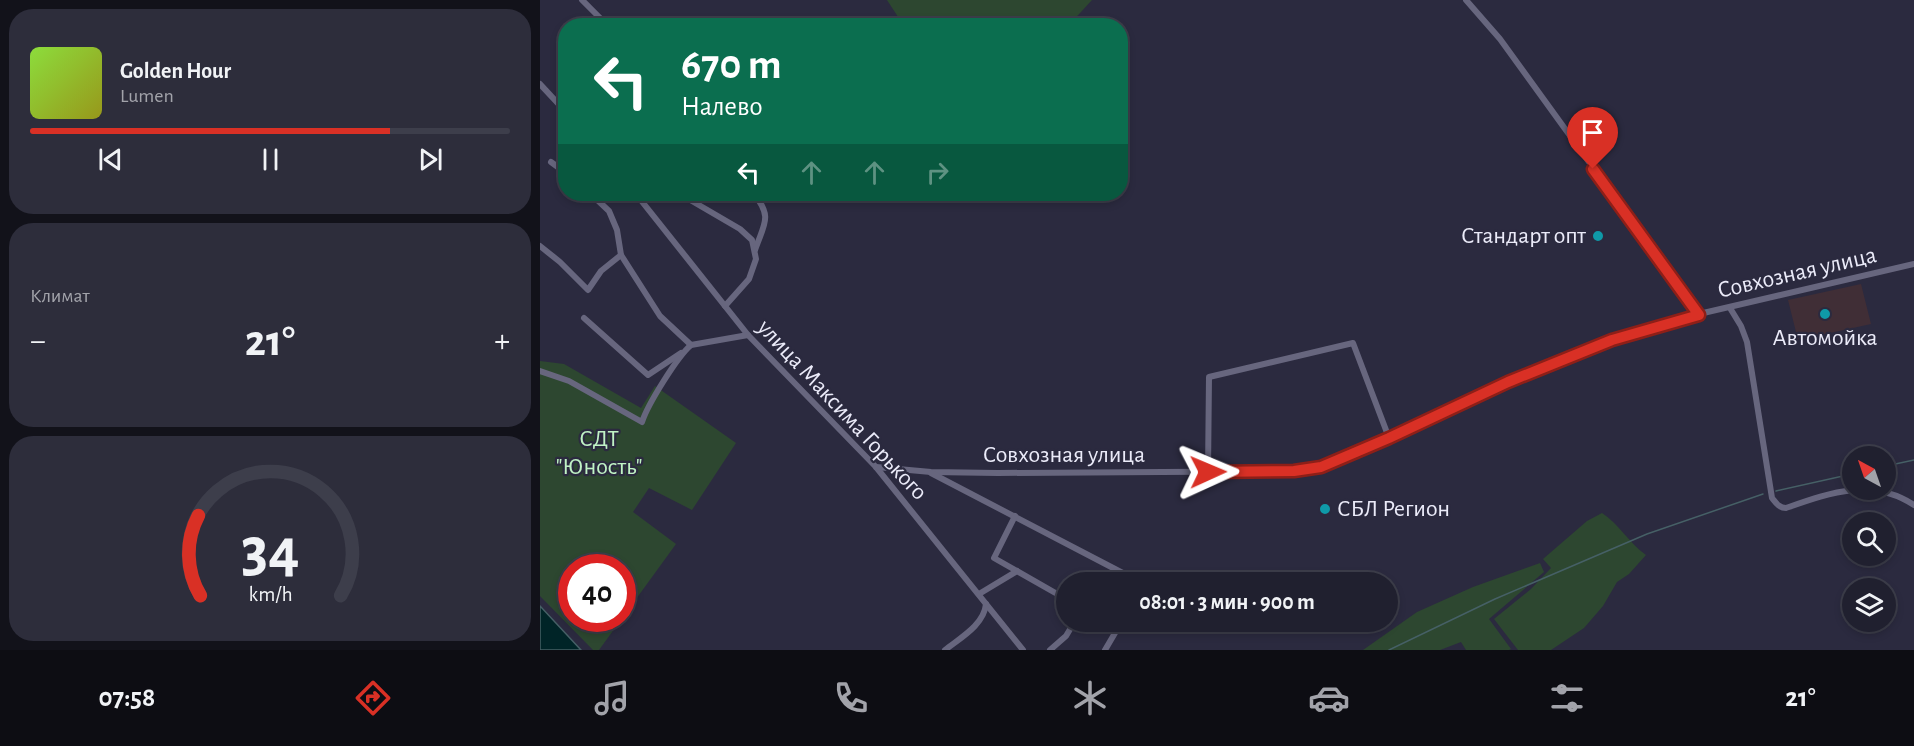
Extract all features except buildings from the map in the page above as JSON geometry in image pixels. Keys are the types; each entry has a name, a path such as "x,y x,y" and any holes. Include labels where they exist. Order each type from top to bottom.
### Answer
{"street":[{"path":"582,0 600,18"},
{"path":"1466,0 1500,39 1699,315"},
{"path":"540,84 558,103"},
{"path":"551,162 558,167"},
{"path":"598,201 609,211 617,230 621,255 660,316 691,345"},
{"name":"улица Максима Горького","path":"642,201 748,335 876,467 1023,650"},
{"path":"692,201 740,229 752,240 756,259 749,279 725,306"},
{"path":"754,251 766,219 764,206 760,201"},
{"path":"540,246 588,290 601,271 621,255"},
{"name":"Совхозная улица","path":"876,467 931,472 1208,472 1294,471 1321,467 1508,382 1612,340 1699,315 1914,264"},
{"path":"1730,308 1747,342 1772,498 1775,502 1786,508 1829,493 1861,490 1892,495 1914,505"},
{"path":"584,318 648,375 685,351"},
{"path":"540,371 569,381 642,422 645,412 691,345 748,335"},
{"path":"1208,472 1209,377 1353,344 1389,438"},
{"path":"931,472 1121,572"},
{"path":"1015,516 994,558 1056,593"},
{"path":"979,594 1017,571"},
{"path":"945,650 981,620 986,612 987,604"},
{"path":"1050,650 1068,632"},
{"path":"1105,650 1116,632"}],"shaded area":[{"path":"1861,284 1871,324 1798,340 1788,300"},
{"path":"540,606 558,625 558,632 564,632 581,650 540,650"}],"green space":[{"path":"887,0 1092,0 1075,18 899,18"},
{"name":"СДТ \"Юность\"","path":"540,361 564,364 641,408 655,386 736,443 692,510 649,488 633,512 676,544 636,599 636,554 558,554 558,614 540,596"},
{"path":"1602,513 1646,555 1629,574 1617,582 1603,606 1584,628 1551,650 1518,650 1494,619 1531,589 1551,568 1543,559 1587,521"},
{"path":"1540,563 1544,572 1489,619 1511,649 1466,650 1461,642 1440,650 1363,650 1389,632 1398,632 1398,625 1417,612 1473,587"},
{"name":"СДТ \"Юность\"","path":"575,632 612,632 599,650 593,650"}],"waterway":[{"path":"1896,464 1914,460"},
{"path":"1776,491 1842,476"},
{"path":"1389,650 1495,599 1647,534 1763,494"}],"place":[{"name":"Стандарт опт","path":"1598,236"},
{"name":"Автомойка","path":"1825,314"},
{"name":"СБЛ Регион","path":"1325,509"}],"route":[{"path":"1208,472 1294,471 1321,467 1508,382 1612,340 1699,315 1593,169"}]}
